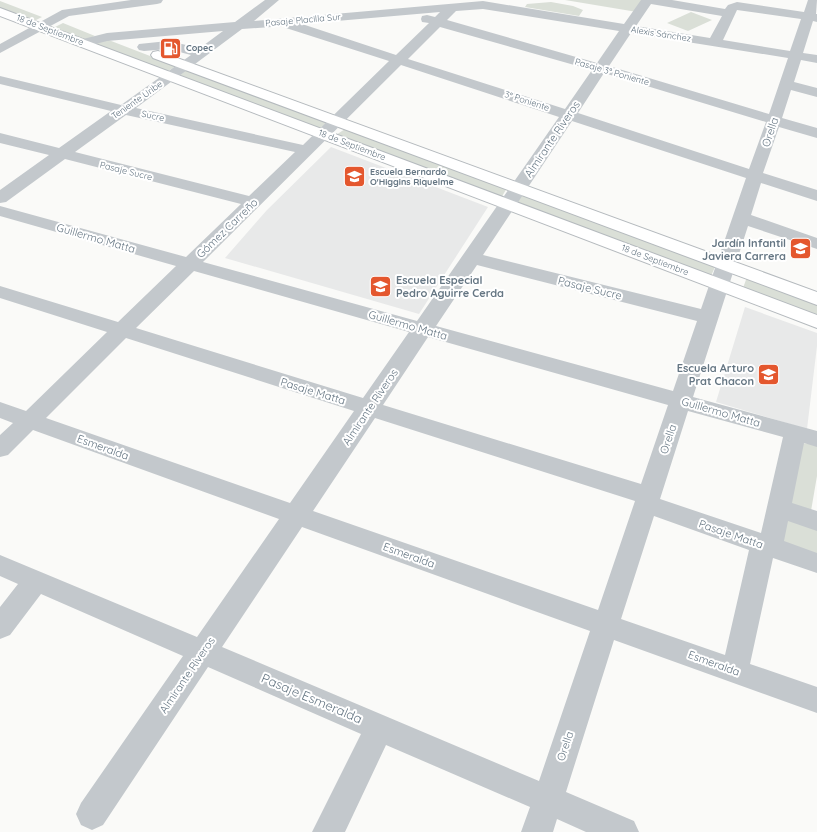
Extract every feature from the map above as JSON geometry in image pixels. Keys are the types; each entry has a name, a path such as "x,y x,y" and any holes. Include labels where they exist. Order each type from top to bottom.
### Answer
{"main road":[{"name":"18 de Septiembre","path":"0,12 323,134 514,196"},
{"name":"18 de Septiembre","path":"42,12 72,24"},
{"name":"18 de Septiembre","path":"86,29 137,48 167,52 186,66 336,121 514,196 723,275 817,322"},
{"name":"18 de Septiembre","path":"723,275 817,299"}],"street":[{"path":"2,47 66,13 157,0"},
{"name":"Teniente Uribe","path":"0,198 186,66 273,0"},
{"path":"648,0 733,9 813,12"},
{"name":"Almirante Riveros","path":"92,814 648,0"},
{"path":"521,4 537,1"},
{"name":"Pasaje Placilla Sur","path":"84,44 107,37 453,7 521,4"},
{"name":"Alexis Sánchez","path":"521,4 580,15 628,28 817,59"},
{"name":"Gómez Carreño","path":"0,449 453,7"},
{"path":"714,42 733,9"},
{"name":"Pasaje 3° Poniente","path":"406,12 601,68 817,133"},
{"name":"Orella","path":"537,832 742,218 754,180 754,175 759,165 796,55 813,12"},
{"name":"3° Poniente","path":"283,22 817,196"},
{"path":"163,32 167,52 202,54"},
{"name":"Sucre","path":"0,80 124,110 306,150"},
{"path":"786,84 817,93"},
{"name":"Pasaje Sucre","path":"0,138 253,202"},
{"name":"Guillermo Matta","path":"0,211 817,439"},
{"path":"742,218 817,244"},
{"name":"Pasaje Sucre","path":"471,258 708,317"},
{"name":"Pasaje Matta","path":"0,292 369,408 647,500 767,546 817,563"},
{"name":"Esmeralda","path":"0,410 817,700"},
{"path":"735,671 767,546 779,508 794,433"},
{"path":"779,508 817,521"},
{"name":"Pasaje Esmeralda","path":"0,565 623,832"},
{"path":"0,627 36,581"},
{"path":"328,832 380,728"}],"shaded area":[{"path":"565,0 645,0 637,12"},
{"path":"0,1 42,17 34,21 0,8"},
{"path":"551,2 573,6 583,10 579,16 525,7 527,4"},
{"path":"691,12 712,20 688,31 667,23"},
{"path":"63,23 95,36 85,40 53,28"},
{"path":"106,39 176,66 168,71 95,44"},
{"path":"185,70 328,122 320,128 178,75"},
{"path":"345,129 507,188 501,198 336,135"},
{"path":"331,147 488,207 419,314 225,258 267,210"},
{"path":"518,193 715,267 711,276 512,201"},
{"path":"747,277 817,304 817,316 743,288"},
{"name":"Escuela Arturo Prat Chacon","path":"745,307 817,333 817,346 807,429 716,402"},
{"path":"795,442 817,445 817,476 811,511 786,504"},
{"path":"783,514 817,526 817,555 776,541"}],"place":[{"name":"Copec","path":"171,48"},
{"name":"Escuela Bernardo O'Higgins Riquelme","path":"355,177"},
{"name":"Jardín Infantil Javiera Carrera","path":"801,249"},
{"name":"Escuela Especial Pedro Aguirre Cerda","path":"380,286"},
{"name":"Escuela Arturo Prat Chacon","path":"769,374"}]}
